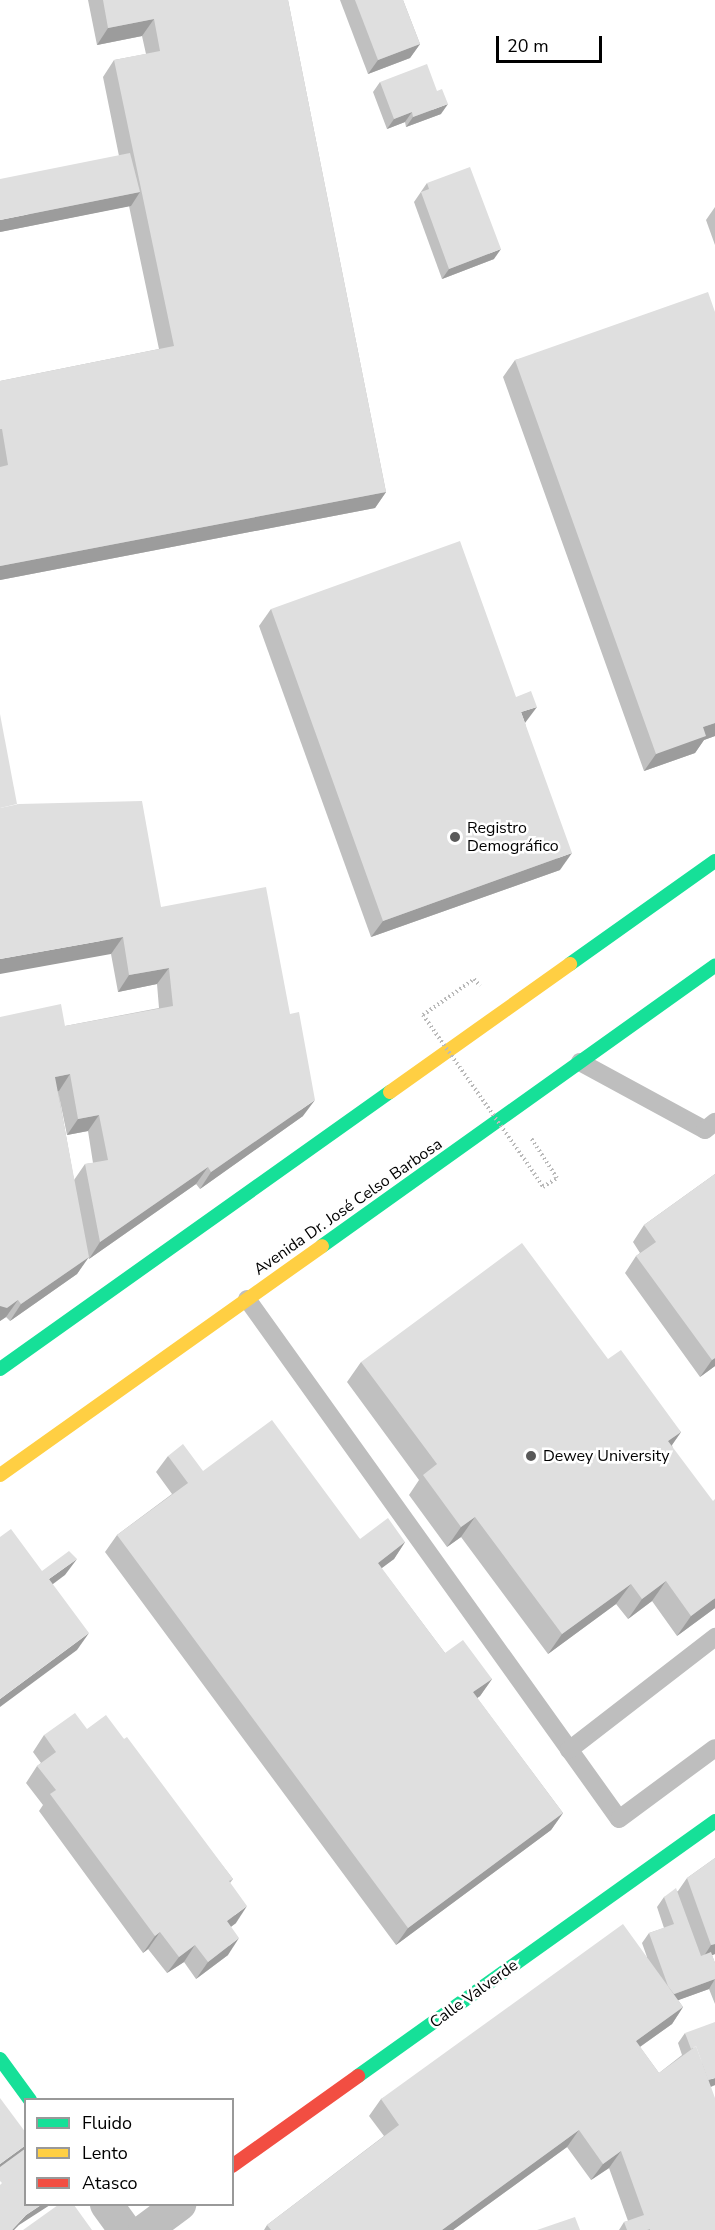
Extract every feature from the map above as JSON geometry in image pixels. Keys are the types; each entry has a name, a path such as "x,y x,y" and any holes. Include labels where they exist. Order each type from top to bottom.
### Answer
{"main road":[{"path":"0,1369 715,861"},
{"name":"Avenida Dr. José Celso Barbosa","path":"0,1475 715,966"},
{"name":"Calle Valverde","path":"234,2165 715,1821"},
{"path":"0,2059 29,2098"}],"street":[{"path":"107,2206 125,2230"},
{"path":"144,2230 178,2206"}],"lane":[{"path":"580,1062 705,1130 715,1122"},
{"path":"247,1299 619,1819 715,1748"},
{"path":"570,1750 715,1637"}],"path":[{"path":"474,979 423,1015 543,1187 557,1178 542,1156"}],"building":[{"path":"103,0 288,0 386,492 0,566 0,467 8,465 2,429 0,429 0,381 174,346 114,60 160,51 154,19 108,28"},
{"path":"355,0 403,0 420,44 378,60"},
{"path":"427,64 437,91 442,89 448,104 413,117 412,112 394,119 380,82"},
{"path":"130,153 140,192 0,220 0,179"},
{"path":"470,167 501,249 449,269 421,192 429,189 427,183"},
{"path":"708,292 715,312 715,723 703,727 706,736 656,754 515,360"},
{"path":"460,541 516,697 531,691 537,707 521,712 572,853 383,921 271,609"},
{"path":"0,714 17,804 0,808"},
{"path":"142,801 161,907 266,887 290,1014 299,1012 315,1100 211,1172 208,1167 100,1242 85,1164 108,1160 99,1115 78,1119 70,1074 55,1077 89,1257 21,1304 18,1300 7,1308 0,1306 0,1017 61,1004 65,1026 173,1006 169,968 129,975 123,937 0,959 0,808 19,804"},
{"path":"715,1174 715,1358 712,1360 636,1256 656,1242 644,1225"},
{"name":"Dewey University","path":"522,1243 608,1359 621,1350 681,1432 668,1441 713,1501 715,1499 715,1598 691,1616 666,1581 642,1599 631,1584 562,1634 475,1517 461,1527 423,1475 437,1464 361,1362"},
{"path":"272,1420 360,1539 388,1518 405,1542 378,1563 445,1653 463,1640 492,1679 473,1692 563,1813 408,1928 117,1535 188,1483 168,1456 183,1444 203,1471"},
{"path":"11,1529 42,1571 69,1551 77,1559 49,1579 89,1633 0,1699 0,1537"},
{"path":"75,1713 87,1729 106,1715 124,1739 127,1737 233,1879 229,1881 247,1906 227,1921 239,1938 208,1962 195,1945 179,1957 160,1932 155,1936 50,1794 56,1790 37,1766 56,1752 44,1735"},
{"path":"715,1858 715,1944 711,1945 687,1878"},
{"path":"676,1888 701,1956 711,1952 715,1963 715,1979 674,1994 668,1986 649,1933 674,1924 664,1897"},
{"path":"623,1924 683,2007 636,2041 659,2073 696,2046 715,2098 715,2230 627,2230 624,2222 644,2215 621,2151 603,2164 579,2130 442,2230 271,2230 267,2225 399,2125 381,2099"},
{"path":"715,2022 715,2078 708,2080 696,2046 691,2049 685,2033"},
{"path":"0,2098 24,2130 24,2146 0,2164"},
{"path":"24,2149 24,2206 40,2206 26,2215 12,2230 0,2230 0,2185 2,2183 0,2167"},
{"path":"57,2206 75,2206 92,2230 23,2230"},
{"path":"575,2217 580,2230 537,2230"}],"traffic: fast":[{"path":"570,964 715,861"},
{"path":"322,1246 715,966"},
{"path":"0,1369 390,1092"},
{"path":"358,2076 715,1821"},
{"path":"0,2059 29,2098"}],"traffic: slow":[{"path":"390,1092 570,964"},
{"path":"0,1475 322,1246"}],"traffic: jam":[{"path":"234,2165 358,2076"}],"place":[{"name":"Registro Demográfico","path":"455,837"},
{"name":"Dewey University","path":"531,1456"}]}
